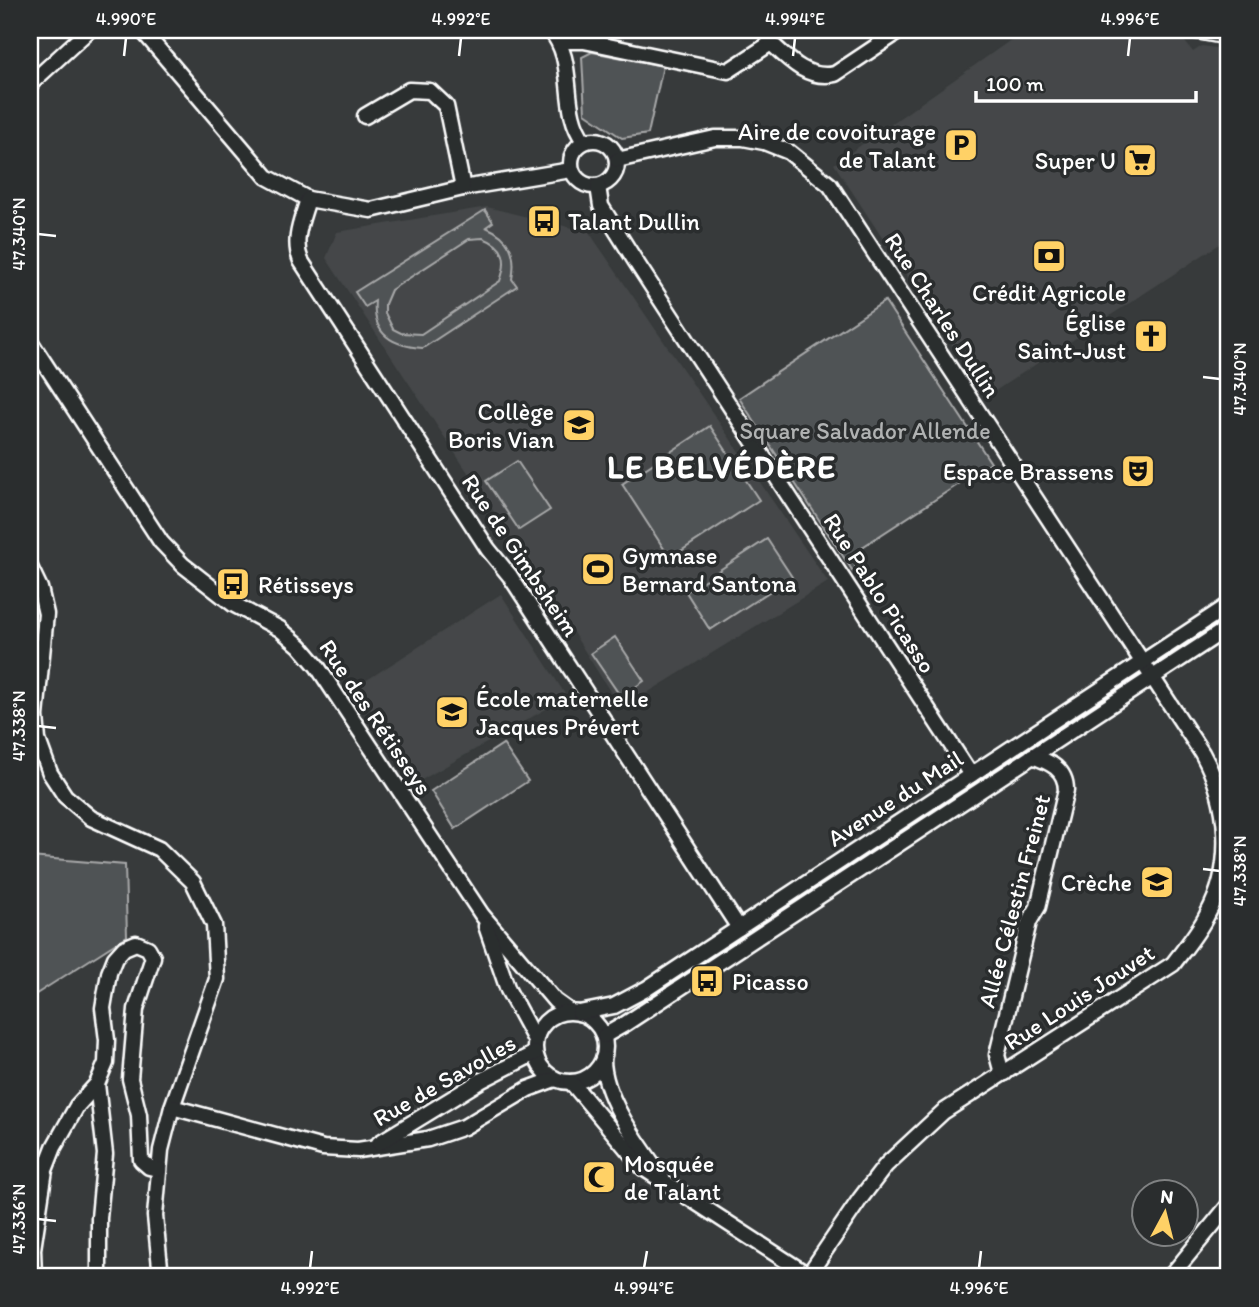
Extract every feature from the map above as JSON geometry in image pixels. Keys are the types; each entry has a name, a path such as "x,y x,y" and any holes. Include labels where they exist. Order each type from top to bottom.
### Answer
{"street":[{"path":"30,85 89,30"},
{"path":"142,30 267,177 308,200 371,210 463,188 570,170"},
{"path":"555,35 728,71 768,36 799,70 830,75 901,30"},
{"path":"1191,30 1229,37"},
{"path":"555,35 565,60 570,113 577,133 584,141"},
{"path":"365,116 409,90 430,91 446,106 463,188"},
{"name":"Rue Charles Dullin","path":"617,160 729,137 778,147 820,175 830,185 870,244 1142,663"},
{"path":"599,140 608,144 617,160 612,177 598,186 581,182 570,170 573,152 584,141 599,140"},
{"name":"Rue Pablo Picasso","path":"598,186 601,206 630,252 971,775"},
{"name":"Rue de Gimbsheim","path":"308,200 296,247 301,261 363,360 488,549 510,576 739,928"},
{"name":"Rue des Rétisseys","path":"30,341 161,542 183,565 233,604 280,629 317,666 482,915 555,1001 574,1012"},
{"path":"30,567 40,588 47,614 36,716 41,752 50,774 65,796 91,818 159,849 193,882 214,925 217,979 165,1129 158,1169 155,1216 161,1277"},
{"name":"Avenue du Mail","path":"574,1012 614,1006 633,997 1229,605"},
{"name":"Avenue du Mail","path":"604,1036 1229,627"},
{"name":"Rue Louis Jouvet","path":"808,1276 860,1199 887,1165 943,1112 1173,964 1203,922 1214,900 1222,874 1226,841 1217,784 1202,753 1142,663"},
{"name":"Allée Célestin Freinet","path":"1005,1073 1000,1066 998,1055 1066,790 1062,774 1055,765 1032,756"},
{"name":"Rue des Rétisseys","path":"482,915 508,990 535,1047"},
{"path":"34,1277 33,1249 46,1170 54,1147 77,1106 97,1084 106,1063 108,1052 103,1008 109,973 124,948 136,943 142,944 150,952 152,963 136,1009 130,1079 139,1115 140,1156 146,1165 158,1169"},
{"path":"603,1059 591,1076 571,1083 555,1079 541,1068 535,1047 539,1029 557,1014 574,1012 589,1017 598,1025 604,1036 604,1074 610,1093 665,1181"},
{"name":"Rue de Savolles","path":"375,1146 535,1047"},
{"name":"Rue de Savolles","path":"172,1107 323,1148 349,1151 428,1139 464,1127 528,1089 555,1079"},
{"path":"571,1083 643,1168 808,1276"},
{"path":"97,1084 105,1154 99,1218 99,1277"},
{"path":"1170,1277 1229,1205"}],"shaded area":[{"path":"1025,30 1176,30 1193,52 1202,46 1229,50 1229,238 986,397 834,164"},
{"name":"Collège Boris Vian","path":"487,207 589,232 828,582 621,709 564,618 326,258 337,232"},
{"path":"501,594 567,697 418,782 356,687"}],"green space":[{"path":"592,52 663,66 648,134 622,138 585,113 582,57"},
{"path":"485,210 493,222 486,227 501,236 510,247 512,279 517,286 423,348 402,345 387,336 377,322 375,301 365,307 355,292","holes":["483,238 490,241 503,255 504,267 500,281 421,334 401,333 393,329 385,313 385,304 391,290 469,239"]},
{"name":"Square Salvador Allende","path":"885,301 991,463 864,546 855,561 856,576 739,398"},
{"path":"710,426 759,500 670,558 622,484"},
{"path":"517,461 550,510 519,530 486,481"},
{"path":"767,539 792,577 710,630 686,592"},
{"path":"615,637 644,681 621,697 591,653"},
{"path":"503,744 528,781 455,829 431,791"},
{"path":"30,857 125,865 127,936 30,998"}],"place":[{"name":"Aire de covoiturage de Talant","path":"961,145"},
{"name":"Super U","path":"1140,160"},
{"name":"Talant Dullin","path":"544,221"},
{"name":"Crédit Agricole","path":"1049,256"},
{"name":"Église Saint-Just","path":"1151,336"},
{"name":"Collège Boris Vian","path":"579,425"},
{"name":"Espace Brassens","path":"1138,471"},
{"name":"Gymnase Bernard Santona","path":"598,569"},
{"name":"Rétisseys","path":"233,584"},
{"name":"École maternelle Jacques Prévert","path":"452,712"},
{"name":"Crèche","path":"1157,882"},
{"name":"Picasso","path":"707,981"},
{"name":"Mosquée de Talant","path":"599,1177"}],"district":[{"name":"LE BELVÉDÈRE","path":"722,467"}]}
